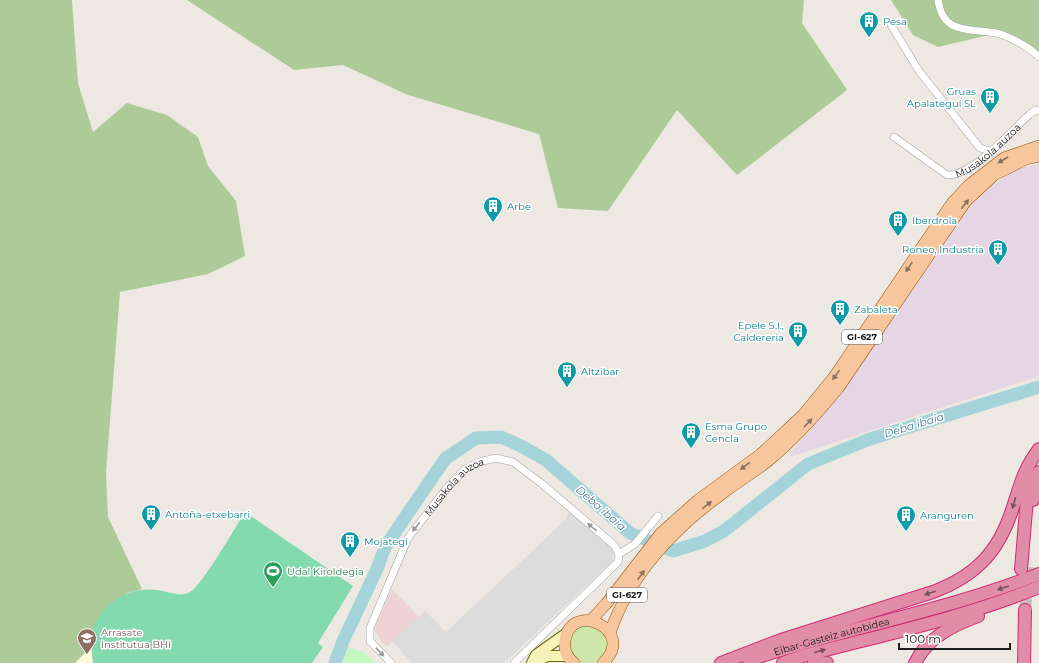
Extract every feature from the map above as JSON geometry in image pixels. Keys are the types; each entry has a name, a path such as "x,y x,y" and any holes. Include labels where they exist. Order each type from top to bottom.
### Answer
{"highway":[{"path":"1037,452 1028,479 1025,568 1032,508 1039,472"},
{"path":"721,663 788,637 953,585 967,576 988,557 1001,539 1009,520 1023,474 1037,452"},
{"name":"Eibar-Gasteiz autobidea","path":"739,663 797,644 954,603 1039,574"},
{"path":"915,663 919,655 931,641 952,627 1009,606 1039,588"},
{"name":"Eibar-Gasteiz autobidea","path":"782,663 803,656 958,615 1011,599 1039,588"},
{"path":"1016,663 1022,611 1024,663"},
{"path":"814,663 828,663"}],"main road":[{"name":"GI-627","path":"567,633 577,623 591,620 698,500 760,454 803,415 834,377 924,244 964,190 986,170 1004,158 1035,147"},
{"name":"GI-627","path":"674,526 767,462 812,420 839,387 949,225 980,187 1009,167 1039,156"},
{"name":"GI-627","path":"603,663 607,659 612,648 610,633 617,611 647,558"},
{"path":"591,620 599,622 610,633"},
{"path":"567,633 564,644 572,661"}],"street":[{"path":"938,0 941,14 951,25 958,28 1002,35 1025,46 1039,56"},
{"path":"891,25 932,88 980,148 990,151"},
{"name":"Musakola auzoa","path":"894,138 947,175 955,175 987,155 1030,114 1036,110 1039,111"},
{"path":"1035,147 1039,141"},
{"name":"Musakola auzoa","path":"391,663 370,641 370,628 408,538 447,488 465,469 479,462 496,458 513,462 542,483 614,545 620,554"},
{"path":"514,663 618,562 620,554 635,544 656,518"},
{"path":"532,663 536,655 567,633"},
{"path":"532,663 540,658 548,656 572,661"}],"shaded area":[{"path":"1039,163 1039,376 790,457 791,452 843,392 971,206 991,186 1016,170"},
{"path":"570,508 614,550 612,562 504,663 412,663 392,641 425,611 446,632 565,520"},
{"path":"392,589 419,617 386,647 374,630"},
{"name":"Arrasate Institutua BHI","path":"91,647 93,663 71,663"}],"green space":[{"path":"0,0 72,0 78,83 93,132 127,103 167,115 198,137 208,166 236,201 245,256 208,274 120,292 106,472 108,517 142,589 127,593 93,629 91,647 75,663 0,663"},
{"path":"187,0 804,0 802,23 847,90 737,175 677,110 608,211 558,208 539,134 408,95 343,65 294,70"},
{"path":"891,0 1039,0 1039,57 993,34 938,47 913,35"},
{"name":"Udal Kiroldegia","path":"245,512 353,586 318,643 323,647 312,663 93,663 91,642 93,630 97,620 110,604 127,594 147,589 178,594 186,594 190,592 210,568"},
{"path":"588,624 602,630 608,644 602,658 588,664 574,658 568,644 574,630"},
{"path":"348,647 363,652 376,663 343,663"}],"waterway":[{"name":"Deba ibaia","path":"335,663 343,641 377,569 385,547 445,459 476,438 501,437 546,460 630,533 673,551 705,541 724,531 808,464 870,439 1039,387"}],"tunnel":[{"path":"1025,610 1029,567"}],"place":[{"name":"Pesa","path":"869,38"},
{"name":"Gruas Apalategui SL","path":"990,114"},
{"name":"Arbe","path":"493,223"},
{"name":"Iberdrola","path":"898,237"},
{"name":"Roneo, Industria","path":"998,266"},
{"name":"Zabaleta","path":"840,326"},
{"name":"Epele S.l., Caldereria","path":"798,348"},
{"name":"Altzibar","path":"567,388"},
{"name":"Esma Grupo Cencla","path":"691,449"},
{"name":"Antoña-etxebarri","path":"151,531"},
{"name":"Aranguren","path":"906,532"},
{"name":"Mojategi","path":"350,558"},
{"name":"Udal Kiroldegia","path":"273,588"},
{"name":"Arrasate Institutua BHI","path":"87,655"}]}
